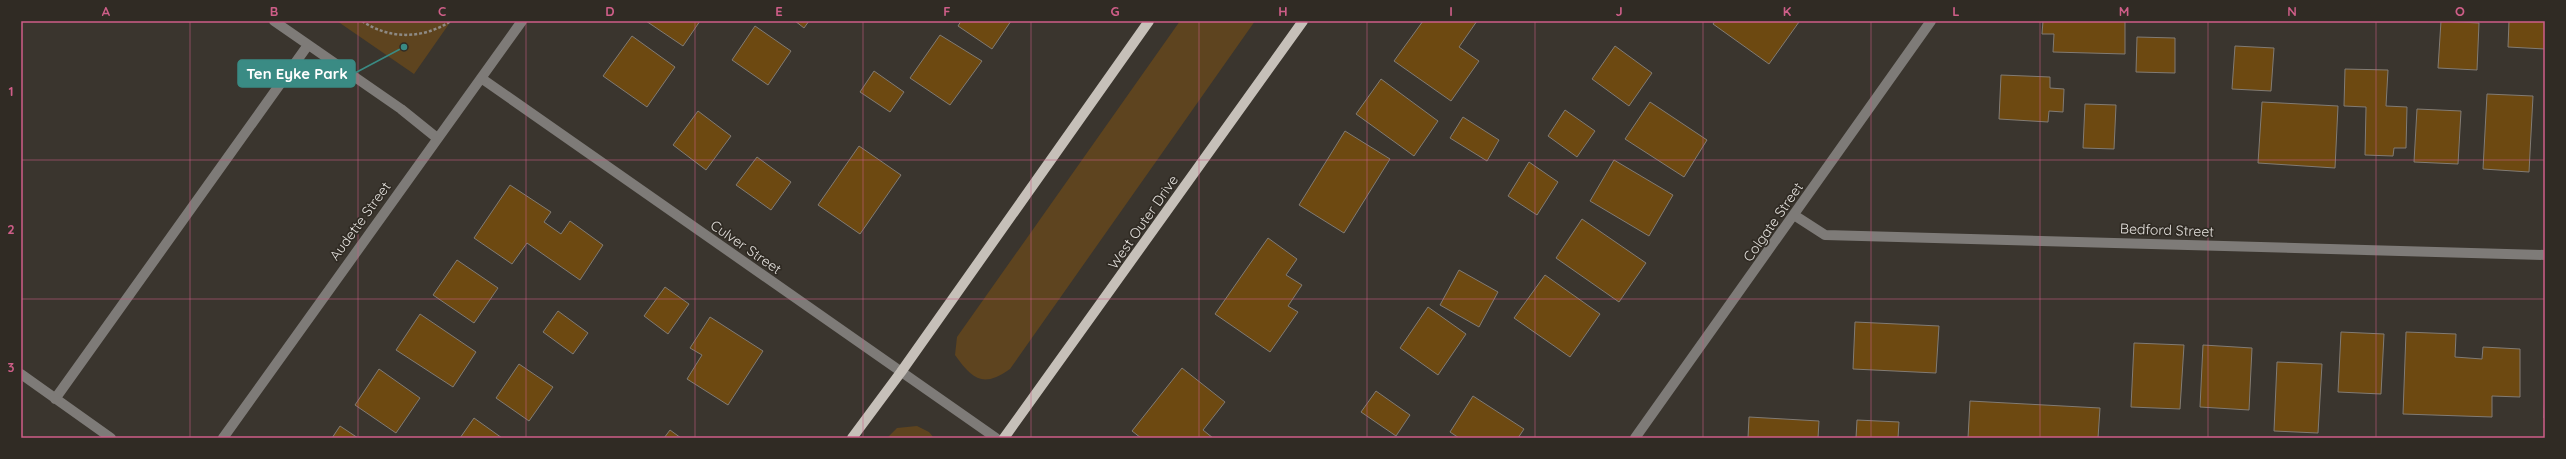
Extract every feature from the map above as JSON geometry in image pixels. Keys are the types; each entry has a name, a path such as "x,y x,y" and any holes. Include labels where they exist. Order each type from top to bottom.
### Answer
{"main road":[{"path":"852,438 901,372 1149,21"},
{"name":"West Outer Drive","path":"1004,438 1303,21"}],"street":[{"path":"274,21 402,109 437,138"},
{"name":"Audette Street","path":"223,438 522,21"},
{"name":"Colgate Street","path":"1635,438 1932,21"},
{"path":"55,398 308,45"},
{"name":"Culver Street","path":"481,78 996,438"},
{"name":"Bedford Street","path":"1794,215 1825,235 2545,255"},
{"path":"21,374 111,438"}],"path":[{"path":"362,21 406,37 439,29 451,21"}],"shaded area":[{"path":"337,21 451,21 414,74"},
{"path":"1180,21 1255,21 1010,369 1001,375 985,380 973,375 961,364 955,355 957,337"},
{"path":"917,426 929,432 934,438 887,438 897,428"}],"building":[{"path":"646,21 700,21 683,46"},
{"path":"795,21 809,21 804,28"},
{"path":"961,21 1011,21 992,49 958,26"},
{"path":"1423,21 1477,21 1459,47 1479,61 1451,101 1394,61"},
{"path":"1715,21 1799,22 1769,64 1713,24"},
{"path":"2043,21 2125,21 2125,54 2053,52 2054,34 2042,34"},
{"path":"2441,21 2479,23 2477,70 2438,68"},
{"path":"2509,21 2545,21 2545,49 2508,47"},
{"path":"755,26 791,51 768,85 732,60"},
{"path":"940,35 982,61 950,105 910,78"},
{"path":"632,36 675,67 647,107 603,76"},
{"path":"2137,37 2175,38 2175,73 2136,72"},
{"path":"1615,46 1652,73 1629,106 1592,79"},
{"path":"2235,46 2274,48 2271,91 2232,89"},
{"path":"2345,69 2388,70 2386,106 2407,107 2406,148 2394,148 2393,156 2365,155 2366,107 2344,106"},
{"path":"874,71 904,92 890,112 860,92"},
{"path":"2001,75 2050,77 2050,88 2064,89 2063,112 2049,111 2048,122 1999,119"},
{"path":"1381,79 1438,121 1414,156 1356,114"},
{"path":"2487,94 2533,96 2529,172 2483,169"},
{"path":"1650,102 1707,140 1684,177 1625,139"},
{"path":"2262,102 2338,106 2335,168 2258,163"},
{"path":"2085,104 2116,105 2114,149 2083,148"},
{"path":"2417,109 2461,111 2458,164 2414,162"},
{"path":"1565,110 1595,131 1577,157 1548,136"},
{"path":"698,111 731,136 706,170 673,145"},
{"path":"1463,117 1499,140 1487,161 1450,138"},
{"path":"1345,131 1390,159 1344,233 1299,205"},
{"path":"859,146 901,175 860,234 818,205"},
{"path":"757,157 791,182 771,210 736,185"},
{"path":"1614,160 1673,195 1649,236 1590,201"},
{"path":"1529,162 1558,182 1537,215 1508,196"},
{"path":"510,185 551,212 544,222 561,234 570,221 603,245 580,280 527,243 512,264 474,238"},
{"path":"1582,219 1646,263 1619,302 1556,258"},
{"path":"1268,238 1297,259 1286,275 1302,285 1288,306 1298,312 1270,352 1215,314"},
{"path":"457,260 498,288 474,323 433,295"},
{"path":"1459,270 1498,292 1479,327 1440,305"},
{"path":"1545,275 1600,314 1570,357 1514,318"},
{"path":"665,287 689,304 668,334 644,316"},
{"path":"1428,307 1466,334 1438,375 1400,348"},
{"path":"558,311 588,333 573,354 543,332"},
{"path":"420,314 476,352 453,387 396,350"},
{"path":"710,317 763,351 728,405 687,379 702,355 690,348"},
{"path":"1855,322 1939,326 1936,373 1853,369"},
{"path":"2341,332 2384,334 2381,394 2338,392"},
{"path":"2406,332 2456,334 2455,357 2482,359 2483,347 2520,349 2520,397 2492,396 2492,417 2403,414"},
{"path":"2134,343 2184,345 2180,409 2131,407"},
{"path":"2203,345 2252,348 2249,410 2200,407"},
{"path":"2277,362 2322,364 2318,433 2274,431"},
{"path":"519,364 553,387 529,421 496,398"},
{"path":"1182,368 1225,402 1203,430 1213,438 1141,438 1132,431"},
{"path":"379,369 420,398 396,433 355,405"},
{"path":"2545,390 2545,418 2544,418"},
{"path":"1376,391 1410,415 1396,436 1361,412"},
{"path":"1473,396 1524,429 1518,438 1459,438 1450,432"},
{"path":"1970,401 2100,408 2098,438 1968,438"},
{"path":"1749,417 1819,421 1818,438 1748,438"},
{"path":"474,418 502,438 460,438"},
{"path":"1857,420 1899,422 1898,438 1856,438"},
{"path":"340,426 358,438 332,438"},
{"path":"670,430 681,438 664,438"}],"place":[{"name":"Ten Eyke Park","path":"404,47"}]}
